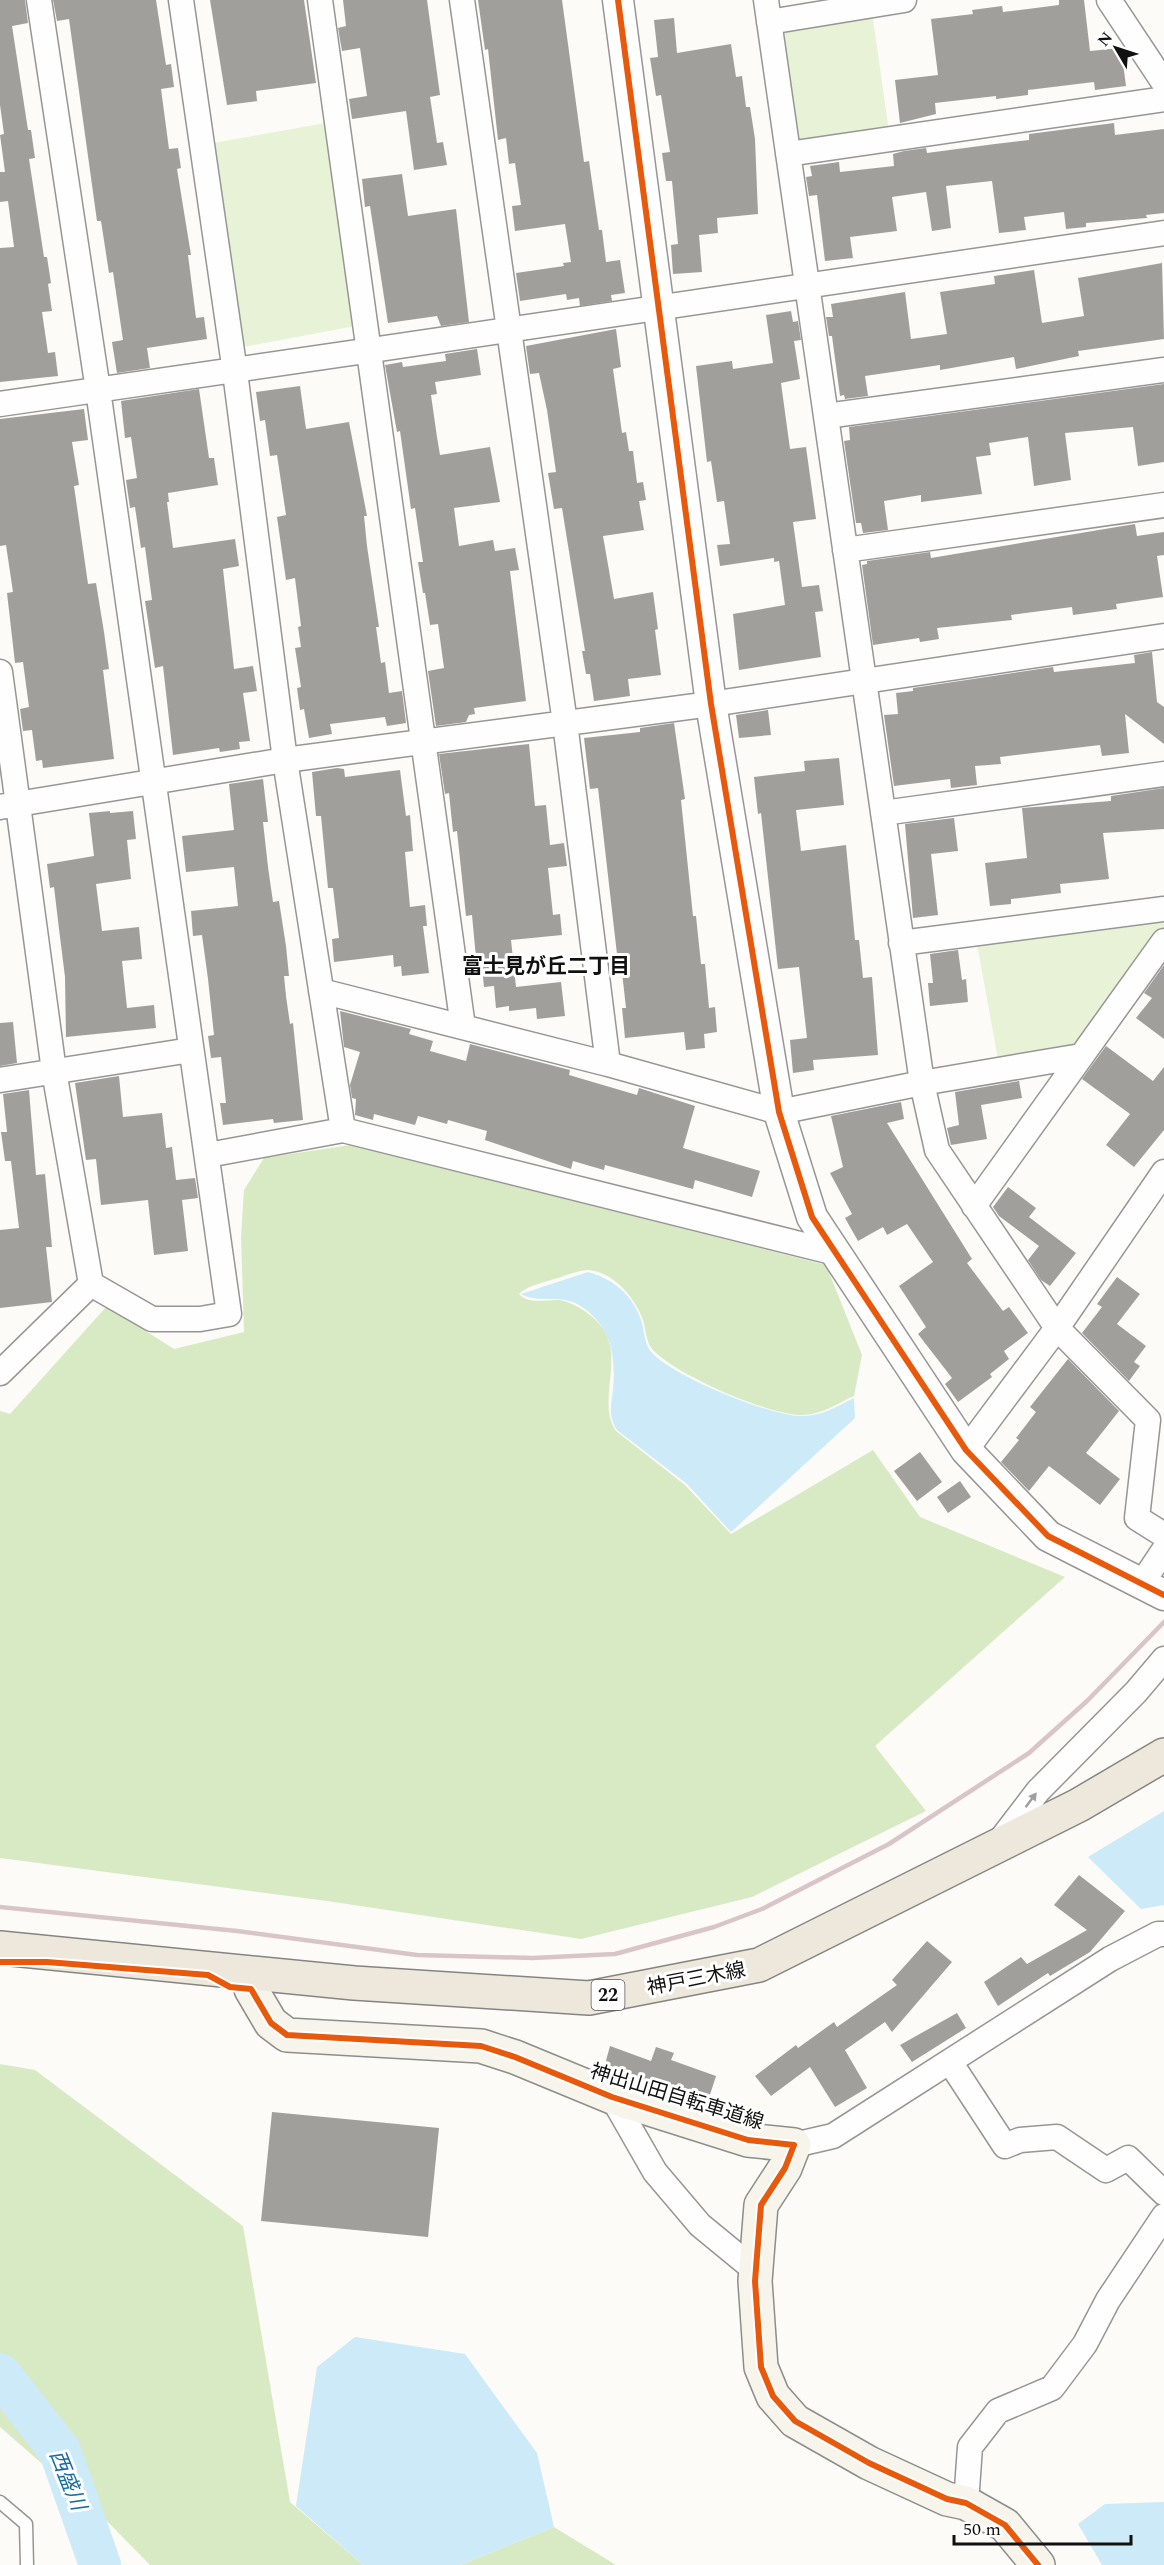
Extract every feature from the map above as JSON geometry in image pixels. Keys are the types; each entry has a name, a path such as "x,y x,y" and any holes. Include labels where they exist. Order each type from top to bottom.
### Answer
{"main road":[{"name":"神戸三木線","path":"0,1948 248,1980 354,1983 589,1998 759,1965 1079,1805 1164,1755"},
{"name":"神出山田自転車道線","path":"248,1980 271,2023 287,2035 481,2046 515,2056 612,2097 748,2140 794,2145"},
{"path":"794,2145 785,2168 761,2205 756,2271 760,2367 773,2396 795,2421 879,2467 947,2499 966,2503 1005,2525 1038,2565"}],"street":[{"path":"39,0 98,390 229,1314 200,1319 152,1319 91,1284"},
{"path":"181,0 235,372 285,760 343,1130"},
{"path":"320,0 463,1027"},
{"path":"462,0 565,723 608,1064"},
{"path":"618,0 711,704 779,1112 812,1217 966,1450 1048,1536 1153,1589 1164,1550"},
{"path":"904,0 767,11 922,1083 937,1150 1057,1328 1148,1420 1137,1518 1164,1535"},
{"path":"1109,0 1164,83"},
{"path":"788,154 1164,99"},
{"path":"0,404 235,372 659,307 808,288 1164,233"},
{"path":"826,417 1164,370"},
{"path":"845,550 1164,505"},
{"path":"10,806 153,780 285,760 711,704 1164,636"},
{"path":"0,672 10,806 91,1284"},
{"path":"883,813 1164,774"},
{"path":"902,943 1164,909"},
{"path":"975,1206 1164,941"},
{"path":"321,991 608,1064 779,1112 922,1083 1081,1056"},
{"path":"0,1080 191,1050"},
{"path":"208,1155 343,1130 836,1253"},
{"path":"966,1450 1057,1328 1164,1172"},
{"path":"0,1373 91,1284"},
{"path":"996,1847 1038,1791 1136,1692 1164,1659"},
{"path":"794,2145 833,2136 1110,1959 1158,1934 1164,1934"},
{"path":"950,2062 1005,2146 1020,2140 1057,2137 1106,2170 1128,2158 1164,2193"},
{"path":"612,2097 655,2172 700,2225 756,2271"},
{"path":"966,2503 970,2447 998,2411 1052,2388 1085,2344 1108,2300 1164,2216"}],"lane":[{"path":"0,2502 26,2524 27,2565"}],"green space":[{"path":"871,5 890,139 788,154 769,22"},
{"path":"337,121 366,324 232,349 202,145"},
{"path":"1164,909 1164,941 1081,1056 1000,1070 975,933"},
{"path":"350,1145 826,1265 862,1355 854,1396 823,1411 803,1415 769,1409 724,1392 665,1360 649,1344 643,1320 629,1295 615,1281 598,1272 588,1270 571,1273 533,1286 519,1294 533,1300 559,1300 571,1303 598,1322 608,1339 611,1353 609,1407 616,1431 685,1485 731,1534 873,1450 920,1517 1065,1577 875,1746 926,1811 752,1897 581,1939 327,1901 0,1858 0,1411 10,1414 107,1306 174,1349 244,1332 241,1237 244,1190 264,1158"},
{"path":"0,2064 35,2070 243,2226 290,2502 363,2565 150,2565 101,2515 0,2427"},
{"path":"554,2527 616,2565 460,2565"}],"water":[{"path":"588,1272 606,1279 622,1290 638,1313 649,1349 659,1359 697,1382 746,1402 789,1415 817,1414 854,1398 855,1418 731,1532 687,1484 617,1430 611,1411 614,1377 612,1353 605,1331 598,1322 590,1313 572,1302 528,1297 521,1294"},
{"path":"1164,1811 1164,1905 1141,1909 1088,1857"},
{"path":"355,2337 465,2354 537,2453 554,2527 460,2565 363,2565 296,2506 317,2367"},
{"path":"1164,2502 1164,2565 1102,2565 1078,2524 1105,2504"}],"building":[{"path":"0,0 25,0 28,23 12,26 28,130 31,130 35,158 29,159 44,257 47,257 51,283 48,284 52,311 42,312 48,353 55,352 58,376 0,382 0,248 14,247 8,201 0,202 0,172 5,172 0,135 4,134 0,105"},
{"path":"53,0 156,0 166,65 171,64 174,87 161,89 169,149 178,148 181,168 177,169 191,255 188,255 196,318 204,317 207,339 147,348 150,368 117,373 112,342 123,340 113,272 109,273 101,221 97,221 69,19 57,21"},
{"path":"210,0 304,0 316,83 256,91 257,101 227,105"},
{"path":"343,0 427,0 440,95 430,97 437,143 443,142 447,165 414,170 406,111 352,119 349,99 367,96 360,48 342,51 338,28 346,26"},
{"path":"478,0 562,0 584,162 589,161 606,262 620,260 625,293 611,295 612,301 580,306 579,298 567,300 566,294 520,301 516,273 564,266 563,263 571,262 565,224 515,231 512,206 521,205 515,163 509,164 506,138 498,140 488,49 485,50"},
{"path":"1059,0 1084,0 1090,51 1121,48 1126,86 1095,90 1094,82 1028,90 1028,95 935,103 936,114 900,123 895,80 938,75 931,19 973,14 972,10 1002,6 1003,12 1059,5"},
{"path":"674,18 677,53 731,44 736,77 742,76 746,107 750,107 755,139 758,214 717,218 718,233 699,235 702,272 673,274 671,245 678,244 672,181 666,181 662,153 670,152 661,95 656,96 650,58 658,57 654,20"},
{"path":"1114,123 1115,135 1164,129 1164,213 1146,215 1147,218 1086,223 1086,227 1066,229 1064,212 1024,217 1026,230 999,233 992,181 946,186 951,228 932,231 926,192 892,197 897,231 850,237 853,258 825,261 817,195 809,196 806,177 812,176 810,166 839,162 840,172 894,166 893,154 904,151 926,148 927,153 1029,140 1029,134"},
{"path":"402,174 408,216 456,209 469,322 441,326 437,316 388,323 370,206 365,207 362,179"},
{"path":"1162,263 1164,339 1078,351 1079,356 1016,369 1014,357 940,370 940,365 865,376 868,396 845,399 844,395 840,396 832,336 829,336 826,317 833,317 831,304 905,292 911,339 947,334 940,292 995,284 994,276 1034,270 1042,323 1084,316 1078,278"},
{"path":"791,311 793,322 798,321 801,340 794,341 800,379 781,383 790,449 806,447 816,519 793,522 802,587 819,585 823,611 815,612 821,657 739,670 733,614 785,605 779,561 774,562 774,558 720,566 717,545 730,544 724,501 717,502 711,461 707,462 696,366 732,361 733,369 773,363 766,315"},
{"path":"616,329 621,367 613,369 622,433 626,432 629,451 633,451 637,483 643,482 646,500 639,501 644,530 603,536 614,599 653,592 661,675 628,679 630,696 594,701 590,674 586,674 582,651 585,651 562,508 554,509 548,473 556,472 547,410 539,373 530,374 526,346"},
{"path":"477,349 481,375 435,382 437,394 431,395 440,455 490,447 500,502 454,508 459,546 493,540 495,551 515,548 519,570 510,571 526,701 474,708 475,714 469,715 466,722 436,726 428,671 444,668 438,624 430,625 425,593 423,593 418,562 423,562 415,508 411,509 400,431 397,432 385,365 402,362 403,367 446,361 445,354"},
{"path":"1164,384 1164,462 1138,466 1133,427 1065,433 1071,480 1034,486 1028,437 989,443 991,455 976,457 982,494 921,502 921,495 884,501 888,530 863,533 861,523 856,523 844,441 850,440 849,427"},
{"path":"300,386 306,429 349,422 367,516 364,516 379,627 376,627 381,663 385,662 389,693 402,691 406,723 387,726 385,717 330,724 332,734 309,738 304,709 300,710 297,688 301,687 295,648 301,647 298,627 301,626 295,578 286,580 277,517 286,515 277,455 270,456 265,420 260,421 256,392"},
{"path":"199,389 209,458 214,458 218,485 168,493 169,502 167,502 173,548 235,539 239,566 223,569 234,669 253,666 257,691 243,693 250,741 239,742 240,749 220,752 219,748 173,755 163,666 155,668 145,601 152,600 145,547 141,548 135,507 130,508 126,480 137,478 131,437 125,438 121,401"},
{"path":"84,409 88,440 72,442 79,485 74,486 88,584 96,583 104,632 109,669 103,670 114,759 43,768 42,760 36,761 32,730 23,731 20,709 29,707 23,662 15,663 7,593 13,592 6,545 0,546 0,419"},
{"path":"1135,524 1137,536 1164,532 1164,555 1157,556 1163,597 1116,604 1117,609 1073,615 1072,607 1011,615 1012,620 937,628 939,639 920,642 919,638 873,645 862,565 867,564 867,561 930,552 931,558"},
{"path":"1152,652 1157,702 1164,707 1164,744 1125,714 1129,753 1102,756 1100,745 1000,757 1001,764 975,766 977,785 951,788 950,779 894,786 884,715 898,714 896,693 913,691 913,688 1053,667 1054,672 1135,663 1134,655"},
{"path":"768,710 771,735 739,738 736,715"},
{"path":"674,723 685,799 681,800 693,916 696,916 701,964 705,964 709,1008 715,1007 717,1032 704,1034 705,1048 686,1050 684,1032 625,1038 622,1008 626,1008 621,963 618,963 598,788 590,789 584,738 640,732 640,728"},
{"path":"529,744 535,806 546,805 550,845 564,843 567,866 548,868 553,915 560,914 562,935 511,940 516,987 561,982 565,1016 537,1019 536,1008 509,1011 509,1006 496,1008 494,986 484,987 481,957 476,958 472,915 466,916 457,831 453,832 449,793 445,794 439,754"},
{"path":"839,758 844,805 796,810 801,851 846,845 855,940 859,940 863,978 872,977 878,1055 813,1060 814,1070 793,1073 790,1040 807,1038 799,967 778,969 761,813 758,814 754,777 805,771 804,761"},
{"path":"344,769 345,777 400,770 406,816 410,815 413,851 405,852 410,907 425,905 427,926 423,926 429,973 402,976 401,966 394,967 393,955 334,962 332,939 339,938 333,888 328,888 321,816 316,816 312,772"},
{"path":"263,779 268,822 263,822 268,867 273,902 279,901 286,946 289,976 284,976 290,1024 293,1023 303,1120 274,1123 273,1119 223,1125 220,1103 226,1103 221,1057 211,1058 208,1036 214,1035 208,979 202,935 193,936 191,911 238,906 234,867 186,872 182,836 234,830 229,784"},
{"path":"1164,788 1164,829 1103,833 1109,879 1060,884 1061,893 1011,899 1011,904 990,906 985,863 1027,858 1022,808 1111,801 1111,796"},
{"path":"110,811 110,813 133,811 136,839 127,840 131,879 96,884 102,931 139,927 142,959 122,961 127,1008 154,1005 156,1028 66,1037 65,977 54,887 50,888 47,864 94,856 89,813"},
{"path":"954,818 958,851 931,854 938,915 913,918 905,824"},
{"path":"958,950 962,980 966,979 968,1002 930,1006 928,983 933,983 930,954"},
{"path":"1164,965 1164,1039 1136,1018 1152,998 1144,993"},
{"path":"340,1011 411,1029 409,1034 433,1041 430,1051 466,1061 470,1044 570,1070 569,1075 637,1095 639,1088 695,1106 683,1148 760,1171 752,1197 695,1180 693,1189 605,1165 604,1170 573,1161 571,1169 485,1140 487,1131 448,1120 447,1124 418,1116 415,1125 374,1114 373,1120 355,1115 356,1099 352,1098 350,1085 360,1052 344,1047"},
{"path":"13,1022 17,1063 0,1066 0,1023"},
{"path":"1106,1046 1153,1081 1164,1067 1164,1130 1134,1167 1106,1145 1130,1114 1082,1079"},
{"path":"119,1076 123,1117 162,1113 166,1148 172,1147 176,1180 195,1178 198,1198 182,1200 188,1251 154,1255 148,1200 101,1205 96,1159 86,1160 75,1083"},
{"path":"1019,1081 1022,1098 981,1105 987,1139 951,1145 947,1128 959,1125 955,1092"},
{"path":"29,1090 36,1175 45,1174 52,1247 46,1247 52,1302 0,1308 0,1230 19,1228 11,1161 5,1161 1,1132 7,1132 3,1094"},
{"path":"901,1102 904,1119 887,1123 972,1259 967,1263 1003,1311 1009,1307 1028,1333 1004,1351 1009,1359 990,1374 992,1377 958,1402 945,1384 952,1378 918,1334 926,1327 899,1286 933,1262 907,1224 887,1235 883,1227 858,1241 845,1218 852,1214 830,1173 843,1167 831,1116"},
{"path":"1008,1187 1036,1208 1029,1217 1076,1253 1050,1286 1041,1280 1028,1260 1039,1246 999,1216 993,1207"},
{"path":"1117,1277 1140,1294 1117,1324 1146,1346 1134,1362 1140,1366 1129,1381 1082,1333 1102,1307 1097,1304"},
{"path":"1068,1359 1119,1411 1086,1453 1120,1479 1100,1505 1049,1466 1029,1491 1001,1462 1019,1440 1016,1438 1036,1412 1030,1407"},
{"path":"920,1452 942,1482 917,1501 894,1471"},
{"path":"960,1481 971,1497 948,1513 937,1497"},
{"path":"1079,1875 1125,1911 1090,1952 1050,1976 1048,1973 998,2006 984,1982 1021,1957 1027,1964 1087,1930 1054,1905"},
{"path":"927,1941 952,1962 892,2032 885,2022 845,2050 867,2088 835,2107 810,2067 771,2096 755,2076 796,2045 798,2048 834,2022 837,2027 897,1985 892,1980"},
{"path":"957,2013 966,2028 912,2062 900,2045"},
{"path":"610,2046 651,2061 656,2047 674,2053 671,2060 716,2076 706,2107 642,2087 644,2081 604,2068"},
{"path":"272,2112 439,2128 428,2237 261,2221"}],"waterway":[{"name":"西盛川","path":"0,2374 60,2451 100,2565"}],"railway":[{"path":"0,1907 237,1931 417,1955 533,1958 615,1954 714,1927 762,1909 889,1844 1029,1753 1087,1701 1164,1622"}],"cycle path":[{"path":"618,0 711,704 779,1112 812,1217 966,1450 1048,1536 1164,1595"},
{"path":"0,1962 47,1962 208,1975 230,1987 251,1989 271,2023 287,2035 481,2046 515,2057 612,2097 748,2140 794,2145 785,2168 761,2205 755,2281 761,2367 773,2396 795,2421 869,2463 947,2499 966,2503 1005,2525 1038,2565"}],"district":[{"name":"富士見が丘二丁目","path":"546,966"}]}
